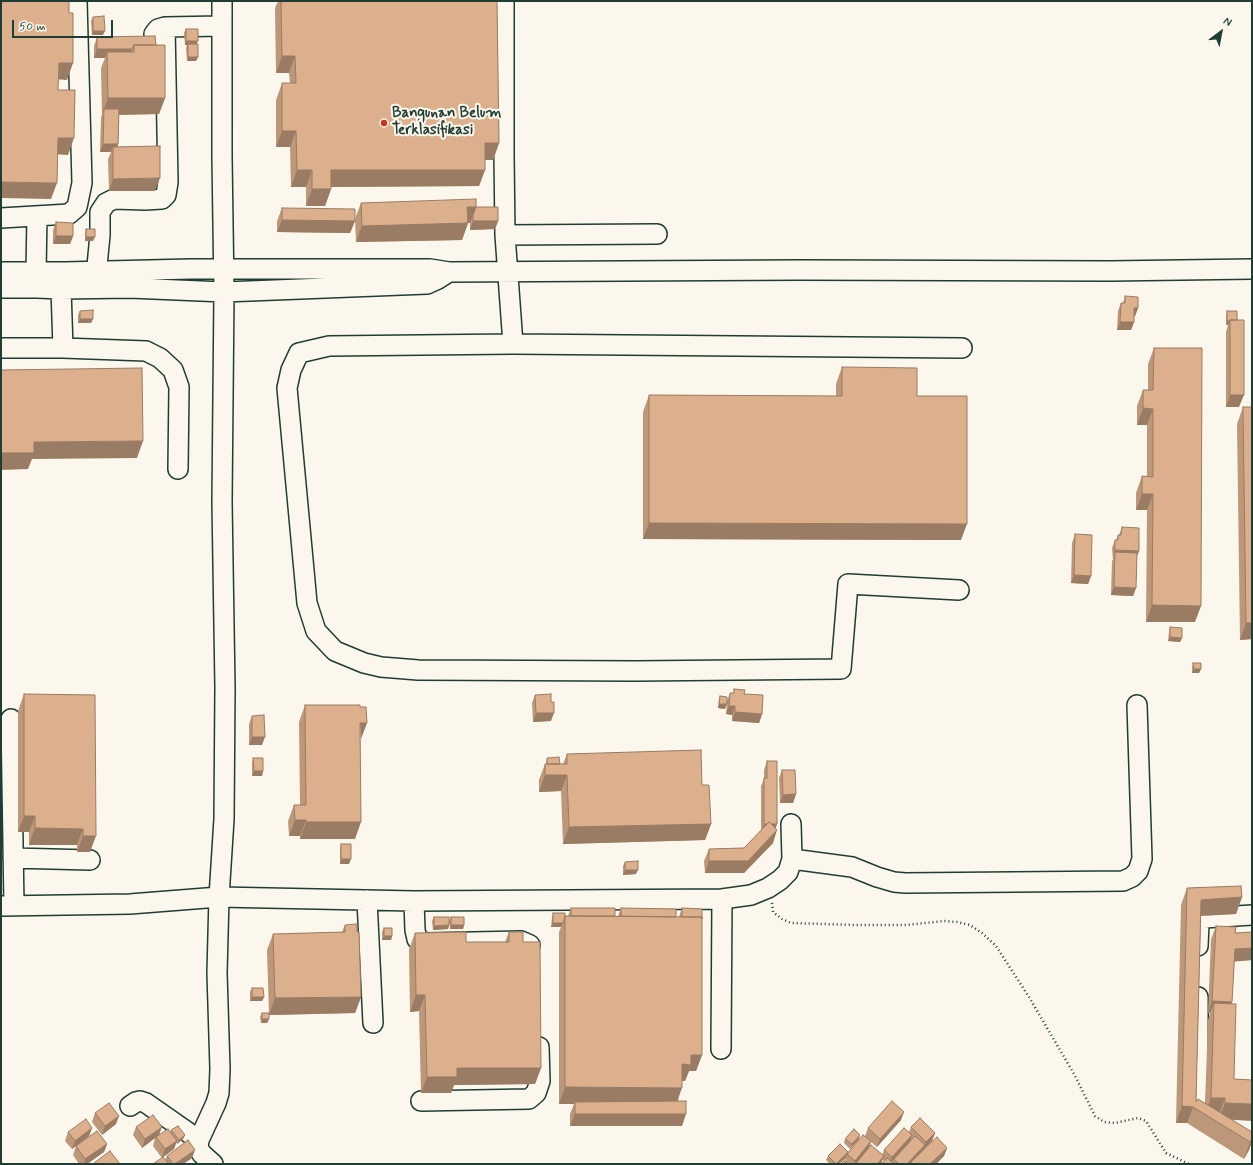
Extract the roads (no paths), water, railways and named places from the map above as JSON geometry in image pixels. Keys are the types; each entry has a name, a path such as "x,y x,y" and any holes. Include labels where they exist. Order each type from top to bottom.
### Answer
{"street":[{"path":"1,218 69,214 77,207 82,183 85,41 77,1"},
{"path":"213,1164 198,1148 198,1140 216,1104 219,1093 220,1069 217,974 219,897 224,819 225,688 222,502 224,269 222,1"},
{"path":"504,1 505,235 512,344"},
{"path":"138,41 151,37 158,29 165,27 222,26"},
{"path":"98,271 100,212 106,203 114,199 162,199 166,195 168,182 165,27"},
{"path":"37,216 37,280"},
{"path":"505,235 657,234"},
{"path":"1,288 37,280 98,271 224,269 430,269 449,272 1110,271 1252,269"},
{"path":"1,272 37,280 61,289 130,288 224,292 427,284 438,280 449,272"},
{"path":"61,289 63,348"},
{"path":"959,590 848,584 841,669 636,671 418,670 381,667 364,663 335,651 316,631 307,603 287,388 291,370 299,353 329,346 512,344 962,348"},
{"path":"1,348 63,348 146,351 160,358 173,370 179,387 178,469"},
{"path":"792,859 852,867 877,877 894,882 905,883 1123,881 1132,877 1138,871 1142,859 1137,705"},
{"path":"11,719 13,858 8,906 130,904 219,897 414,901 722,899 752,895 768,888 780,880 788,872 792,859 791,824"},
{"path":"13,858 90,860"},
{"path":"721,1049 722,899"},
{"path":"367,900 362,940 373,1023"},
{"path":"414,901 415,930 417,939 426,943 521,941 530,945 537,956 537,964"},
{"path":"1217,1129 1203,1120 1198,1112 1199,924 1202,919 1206,917 1252,915"},
{"path":"421,1100 528,1099 536,1093 540,1081 538,1027"},
{"path":"130,1106 140,1101 146,1103 198,1140"}],"place":[{"name":"Bangunan Belum Terklasifikasi","path":"384,123"}]}
